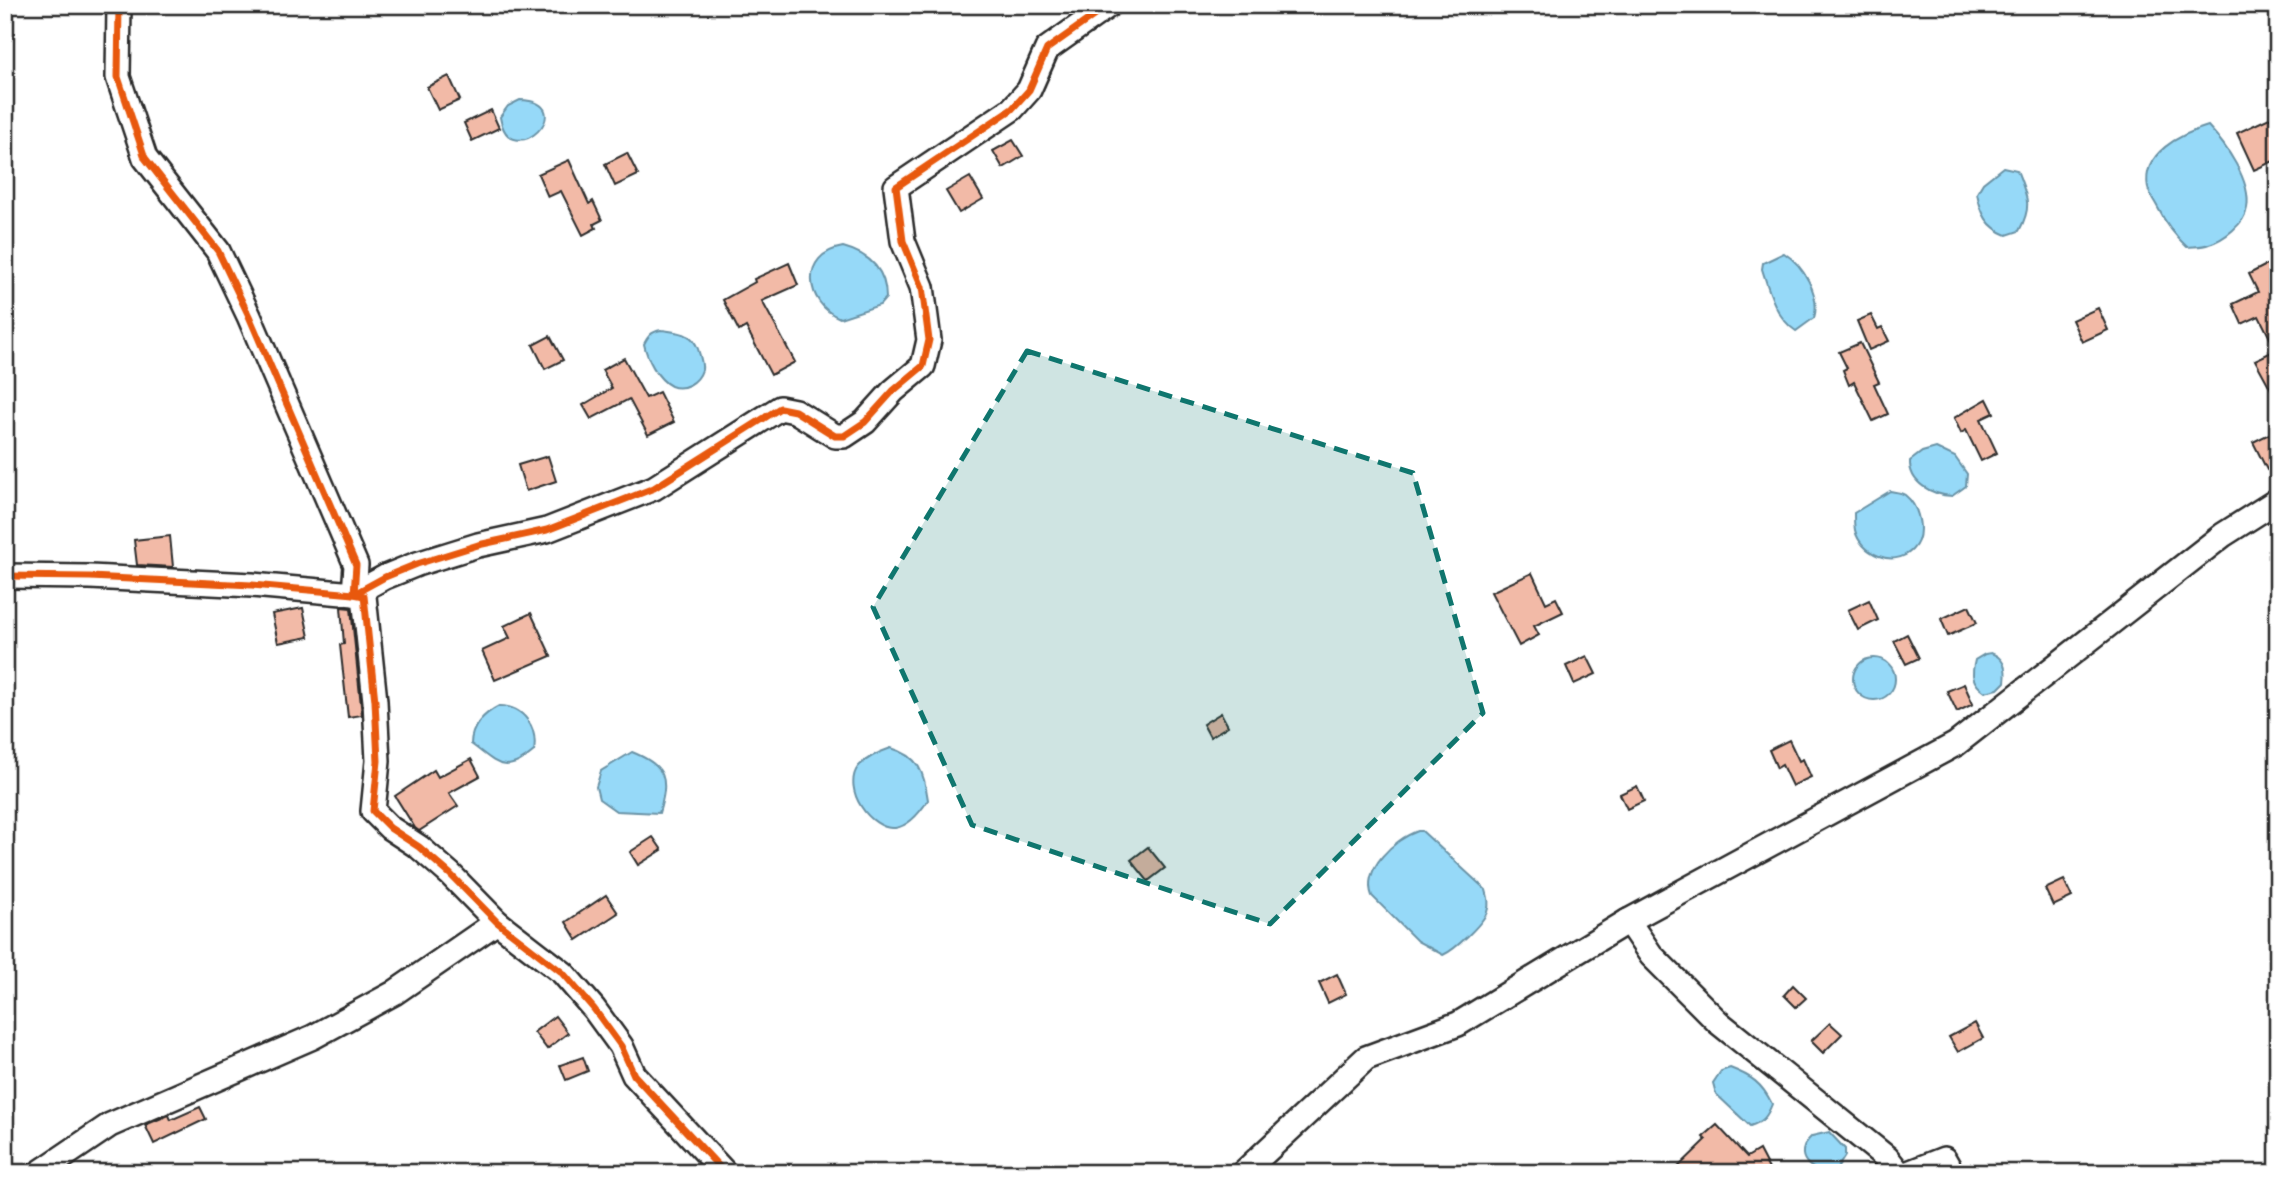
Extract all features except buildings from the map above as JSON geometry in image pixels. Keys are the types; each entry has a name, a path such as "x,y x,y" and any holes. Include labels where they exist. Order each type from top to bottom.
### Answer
{"street":[{"path":"119,5 118,77 145,158 218,251 250,316 356,565 354,594"},
{"path":"354,594 417,564 478,545 547,530 654,488 780,408 795,411 835,436 844,436 865,422 893,391 923,366 929,340 922,287 903,241 896,187 1012,109 1029,90 1047,49 1109,5"},
{"path":"1243,1173 1366,1058 1458,1024 1628,921 1956,744 2223,534 2278,500"},
{"path":"5,576 252,585 364,596 378,761 373,811 390,828 419,847 450,874 497,922 564,972 621,1046 634,1075 726,1173"},
{"path":"1628,921 1651,955 1718,1022 1887,1158 1899,1173"},
{"path":"39,1173 110,1125 313,1037 394,993 497,922"},
{"path":"1908,1173 1944,1158 1952,1173"}],"highlighted area":[{"path":"1027,351 1413,473 1483,713 1270,924 972,825 873,607"}],"water":[{"path":"520,100 538,104 545,112 544,122 538,131 528,138 516,140 506,133 500,117 508,106"},
{"path":"2208,126 2236,164 2245,186 2247,208 2242,220 2227,235 2206,245 2187,247 2171,229 2152,198 2147,176 2157,155 2165,147 2186,134"},
{"path":"2003,167 2017,170 2027,201 2026,214 2019,231 2007,235 1994,228 1986,219 1977,193 1983,183"},
{"path":"843,247 861,254 874,265 883,279 886,298 880,305 840,318 820,302 812,280 813,269 819,259 829,251"},
{"path":"1784,253 1804,273 1815,300 1814,318 1796,331 1778,311 1762,269 1763,263"},
{"path":"661,330 685,335 696,345 702,370 690,385 671,386 661,378 650,362 644,344 650,335"},
{"path":"1936,448 1955,457 1967,474 1966,486 1952,496 1930,490 1913,476 1910,461 1922,452"},
{"path":"1890,491 1903,494 1910,500 1917,514 1920,530 1912,550 1896,558 1878,556 1863,546 1854,526 1854,513"},
{"path":"1991,653 2004,664 2005,682 1998,689 1985,692 1975,682 1974,665 1975,660"},
{"path":"1874,658 1889,664 1895,679 1889,694 1874,700 1859,694 1853,679 1859,664"},
{"path":"499,706 522,714 534,734 534,751 524,759 507,765 494,761 471,744 473,732 479,722"},
{"path":"891,748 914,761 922,773 928,800 910,821 895,828 886,827 868,815 856,796 854,786 858,767 873,755"},
{"path":"632,752 659,768 664,791 659,813 616,811 599,799 596,787 601,771"},
{"path":"1422,831 1486,890 1488,898 1487,912 1480,923 1443,955 1417,941 1372,896 1372,876 1382,856 1399,841"},
{"path":"1730,1068 1755,1081 1772,1104 1766,1116 1758,1123 1750,1126 1716,1094 1713,1083 1721,1071"},
{"path":"1829,1132 1845,1149 1845,1156 1835,1172 1812,1167 1804,1157 1803,1150 1812,1136"}],"cycle path":[{"path":"119,5 118,77 145,158 218,251 249,316 356,565 354,594 364,596 375,701 378,761 373,811 390,828 419,847 450,874 497,922 563,973 621,1046 634,1075 725,1173"},
{"path":"5,576 252,585 354,594 417,564 478,545 547,530 654,488 780,408 795,411 835,436 844,436 865,422 893,391 923,366 929,340 922,287 903,241 896,187 1012,109 1029,90 1047,49 1109,5"}]}
